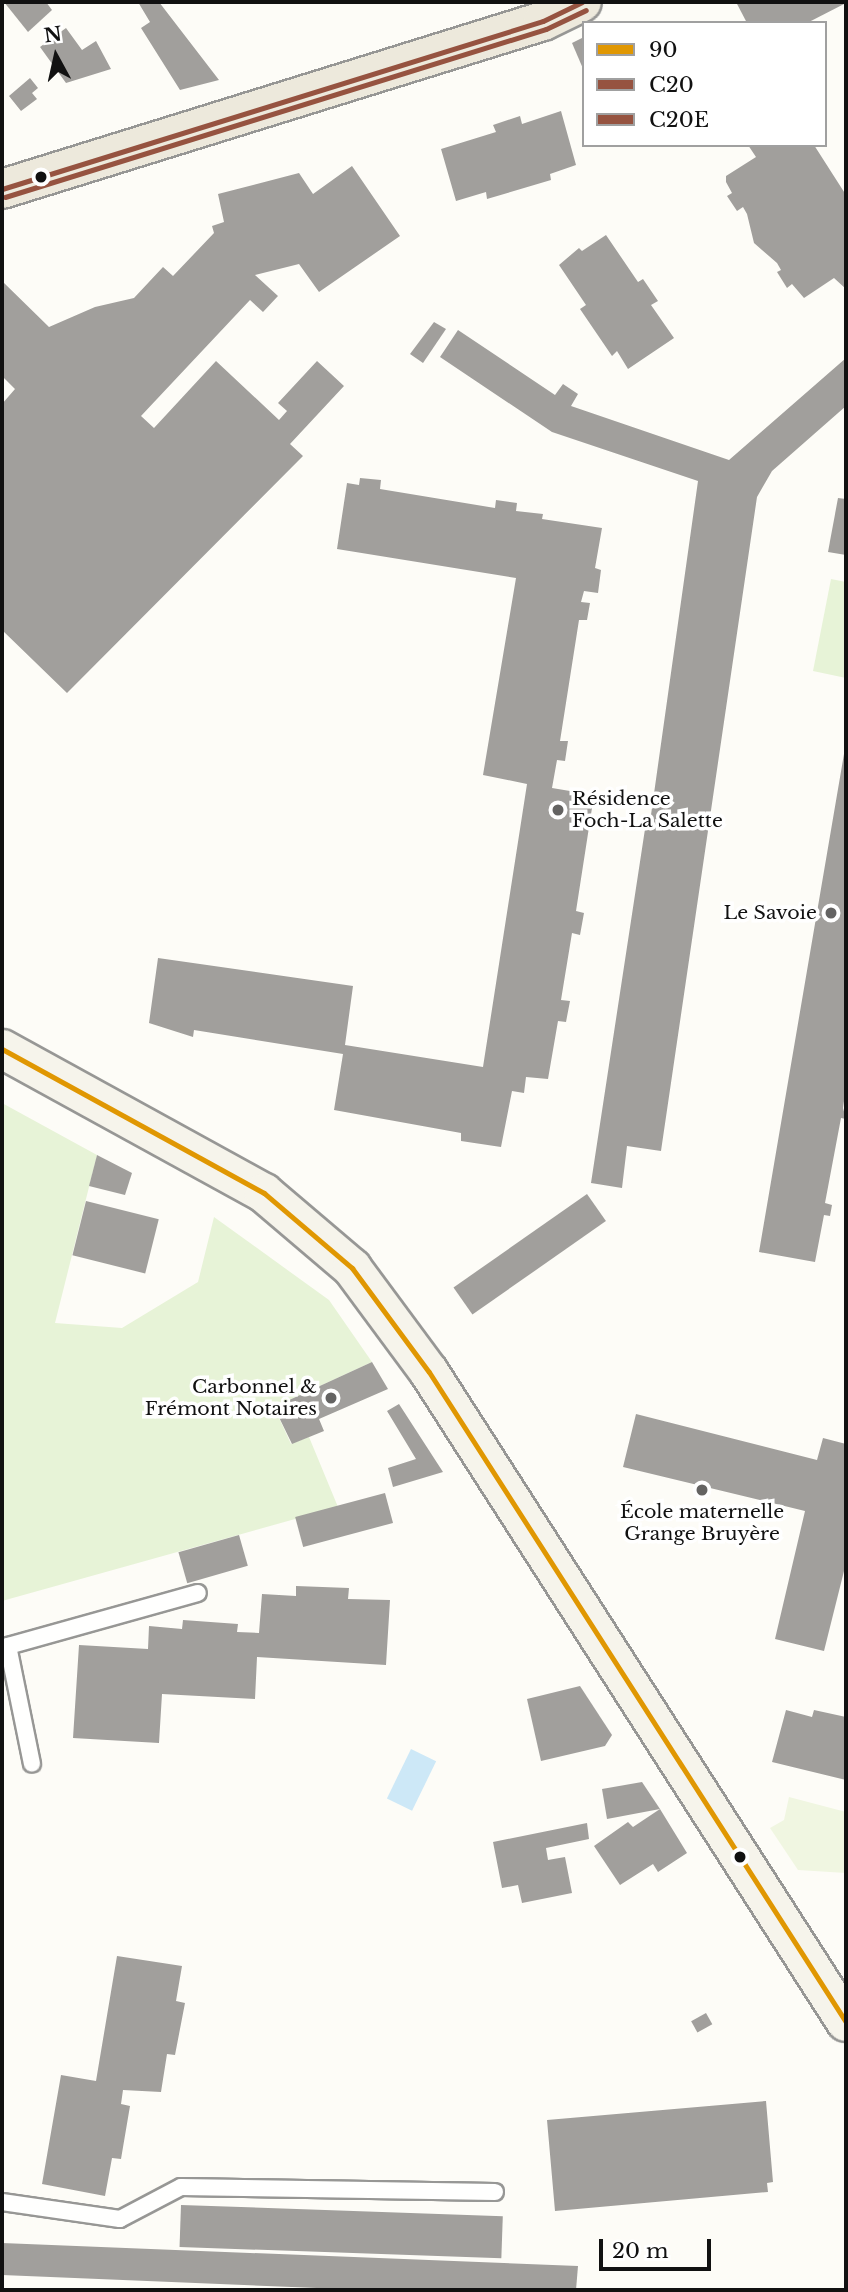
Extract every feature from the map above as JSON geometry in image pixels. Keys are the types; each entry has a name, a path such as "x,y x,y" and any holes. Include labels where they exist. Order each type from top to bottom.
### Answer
{"main road":[{"path":"2,189 543,21 582,2"},
{"path":"2,1049 264,1193 352,1268 429,1372 846,2022"}],"lane":[{"path":"32,1764 5,1647 198,1593"},
{"path":"2,2202 120,2219 181,2188 495,2192"}],"green space":[{"path":"831,579 846,582 846,678 813,671"},
{"path":"2,1103 97,1155 55,1323 122,1328 198,1282 214,1217 329,1300 372,1362 274,1407 291,1444 309,1437 338,1507 2,1601"},
{"path":"789,1797 846,1812 846,1873 798,1870 770,1828 784,1820"}],"water":[{"path":"411,1749 436,1761 412,1811 387,1798"}],"building":[{"path":"4,2 46,2 52,10 28,32"},
{"path":"138,2 159,2 219,80 180,90 141,28 150,22"},
{"path":"736,2 846,2 811,21 746,21"},
{"path":"66,28 82,50 96,41 111,69 66,83 40,47"},
{"path":"582,38 582,66 572,43"},
{"path":"30,78 38,88 32,93 37,99 21,111 9,96"},
{"path":"561,111 576,165 550,174 551,180 487,199 486,192 456,201 441,149 496,132 493,125 520,116 522,124"},
{"path":"749,147 815,147 846,195 846,289 834,278 804,298 792,284 787,288 777,272 781,270 777,263 754,243 743,207 737,211 727,196 732,193 726,176 756,157"},
{"path":"352,166 400,236 319,292 299,264 255,275 278,296 263,312 250,300 141,416 154,428 216,361 279,420 287,411 278,403 317,361 344,386 290,444 303,456 67,693 2,630 2,404 15,389 2,376 2,281 49,327 95,307 134,298 163,267 173,276 214,233 212,226 224,222 218,194 299,173 313,194"},
{"path":"606,235 638,282 643,279 658,301 651,305 674,338 628,369 617,351 612,356 580,309 586,305 559,265 579,248 582,251"},
{"path":"434,322 446,329 423,363 410,354"},
{"path":"458,330 555,395 563,384 578,394 571,406 729,460 846,358 846,406 772,471 757,497 661,1151 627,1146 622,1188 591,1183 645,829 649,829 698,481 552,432 440,357"},
{"name":"Résidence Foch-La Salette","path":"360,478 381,480 380,489 495,508 496,500 517,503 516,511 543,514 542,519 602,528 595,568 601,570 598,593 584,591 581,602 590,603 587,620 579,620 560,741 568,741 565,761 557,760 552,788 594,795 576,911 584,913 580,935 572,933 561,1000 570,1001 566,1022 558,1021 548,1079 526,1077 524,1093 512,1091 501,1147 461,1141 461,1133 334,1110 343,1054 194,1030 193,1037 149,1023 158,958 353,986 345,1045 483,1067 527,784 483,775 516,578 337,549 347,483 359,485"},
{"path":"838,498 846,499 846,555 828,552"},
{"name":"Le Savoie","path":"845,748 846,1087 843,1108 846,1119 841,1118 825,1203 832,1205 830,1216 824,1215 815,1262 759,1252"},
{"path":"97,1155 132,1173 125,1195 89,1186"},
{"path":"587,1194 606,1221 472,1315 453,1287"},
{"path":"86,1201 159,1219 145,1273 72,1255"},
{"name":"Carbonnel & Frémont Notaires","path":"372,1362 388,1389 319,1419 324,1431 292,1444 274,1407"},
{"path":"399,1404 443,1472 393,1487 388,1468 416,1459 387,1411"},
{"path":"636,1414 817,1460 823,1438 846,1444 846,1563 824,1651 775,1639 805,1511 623,1467"},
{"path":"385,1493 393,1523 303,1547 295,1517"},
{"path":"239,1535 248,1566 187,1583 178,1552"},
{"path":"296,1586 349,1588 348,1599 390,1600 386,1665 257,1657 255,1699 162,1694 159,1743 73,1738 79,1645 148,1649 149,1626 182,1629 183,1620 238,1624 237,1632 259,1633 262,1594 296,1596"},
{"path":"580,1686 612,1735 605,1746 541,1761 527,1699"},
{"path":"786,1710 812,1717 814,1710 846,1717 846,1780 772,1762"},
{"path":"642,1782 660,1809 607,1819 602,1789"},
{"path":"660,1809 687,1853 658,1872 653,1864 620,1885 594,1846 628,1822 633,1827"},
{"path":"587,1823 589,1839 546,1848 548,1860 565,1857 572,1893 522,1903 518,1885 502,1888 493,1842"},
{"path":"117,1956 182,1966 176,2001 185,2003 175,2055 167,2054 161,2092 123,2090 121,2104 130,2106 121,2159 112,2158 105,2196 42,2184 61,2075 96,2081"},
{"path":"706,2013 712,2024 697,2033 691,2021"},
{"path":"766,2101 773,2182 767,2183 768,2192 555,2211 547,2120"},
{"path":"181,2205 503,2216 501,2258 180,2247"},
{"path":"2,2243 578,2266 576,2290 365,2290 2,2275"}],"transit line":[{"name":"C20","path":"2,189 543,21 582,2"},
{"name":"C20E","path":"5,197 546,29 586,10"},
{"name":"90","path":"2,1049 264,1193 352,1268 429,1372 846,2022"}],"place":[{"name":"Résidence Foch-La Salette","path":"558,810"},
{"name":"Le Savoie","path":"831,913"},
{"name":"Carbonnel & Frémont Notaires","path":"331,1398"},
{"name":"École maternelle Grange Bruyère","path":"702,1490"}]}
